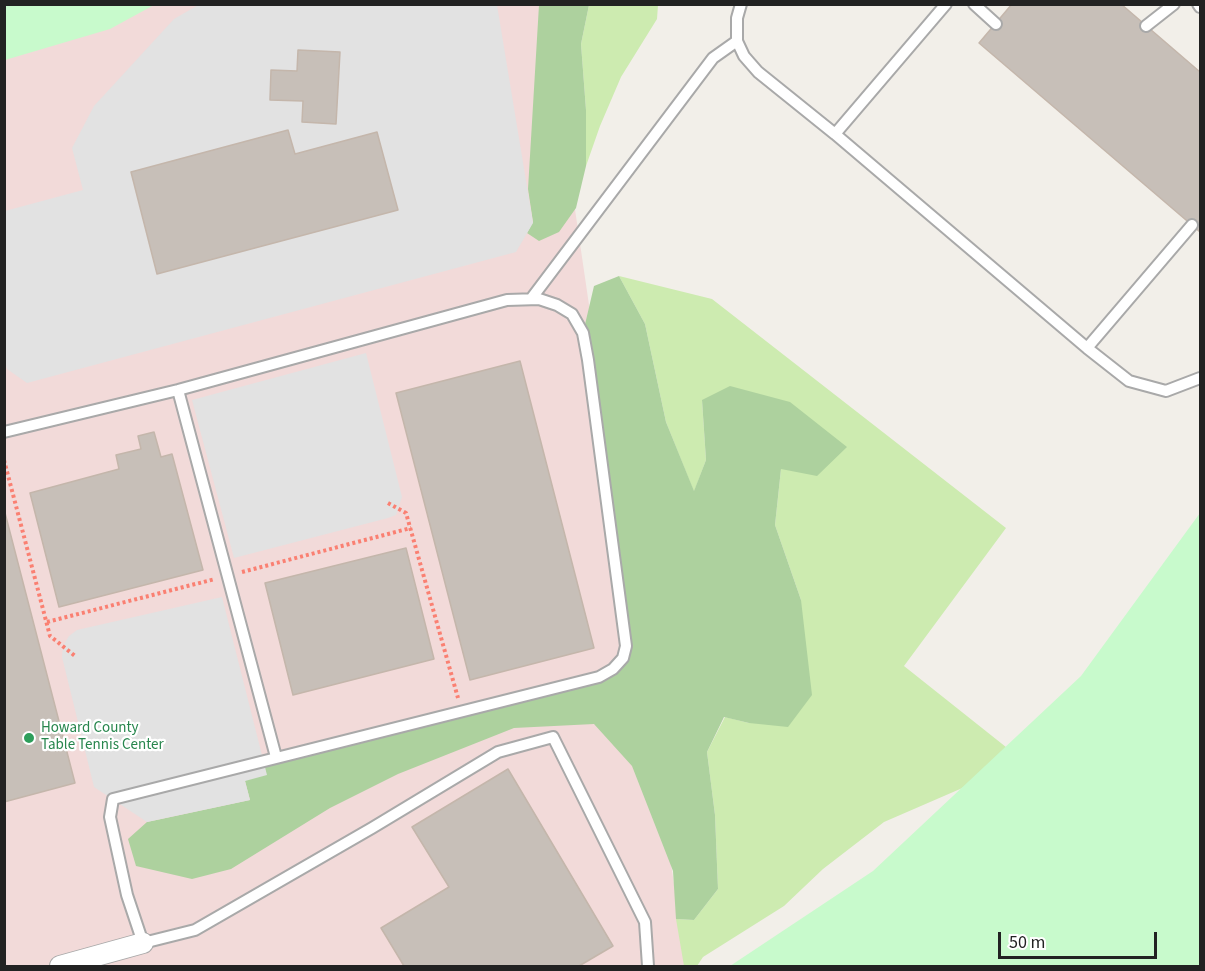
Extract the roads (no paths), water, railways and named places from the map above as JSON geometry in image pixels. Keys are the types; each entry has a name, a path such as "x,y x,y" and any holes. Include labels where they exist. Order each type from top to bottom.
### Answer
{"street":[{"path":"60,966 143,943"}],"lane":[{"path":"741,4 737,18 737,41 744,56 758,72 835,134 1088,348 1129,381 1166,391 1200,378"},
{"path":"835,134 946,4"},
{"path":"974,4 996,24"},
{"path":"1146,26 1174,4"},
{"path":"531,299 713,58 737,41"},
{"path":"1088,348 1192,225"},
{"path":"4,432 178,390 507,300 531,299 557,305 572,314 583,333 626,646 623,658 613,669 600,676 113,799 110,817 127,895 143,943 195,930 498,752 553,737 645,922 648,966"},
{"path":"178,390 276,757"}],"place":[{"name":"Howard County Table Tennis Center","path":"29,738"}]}
